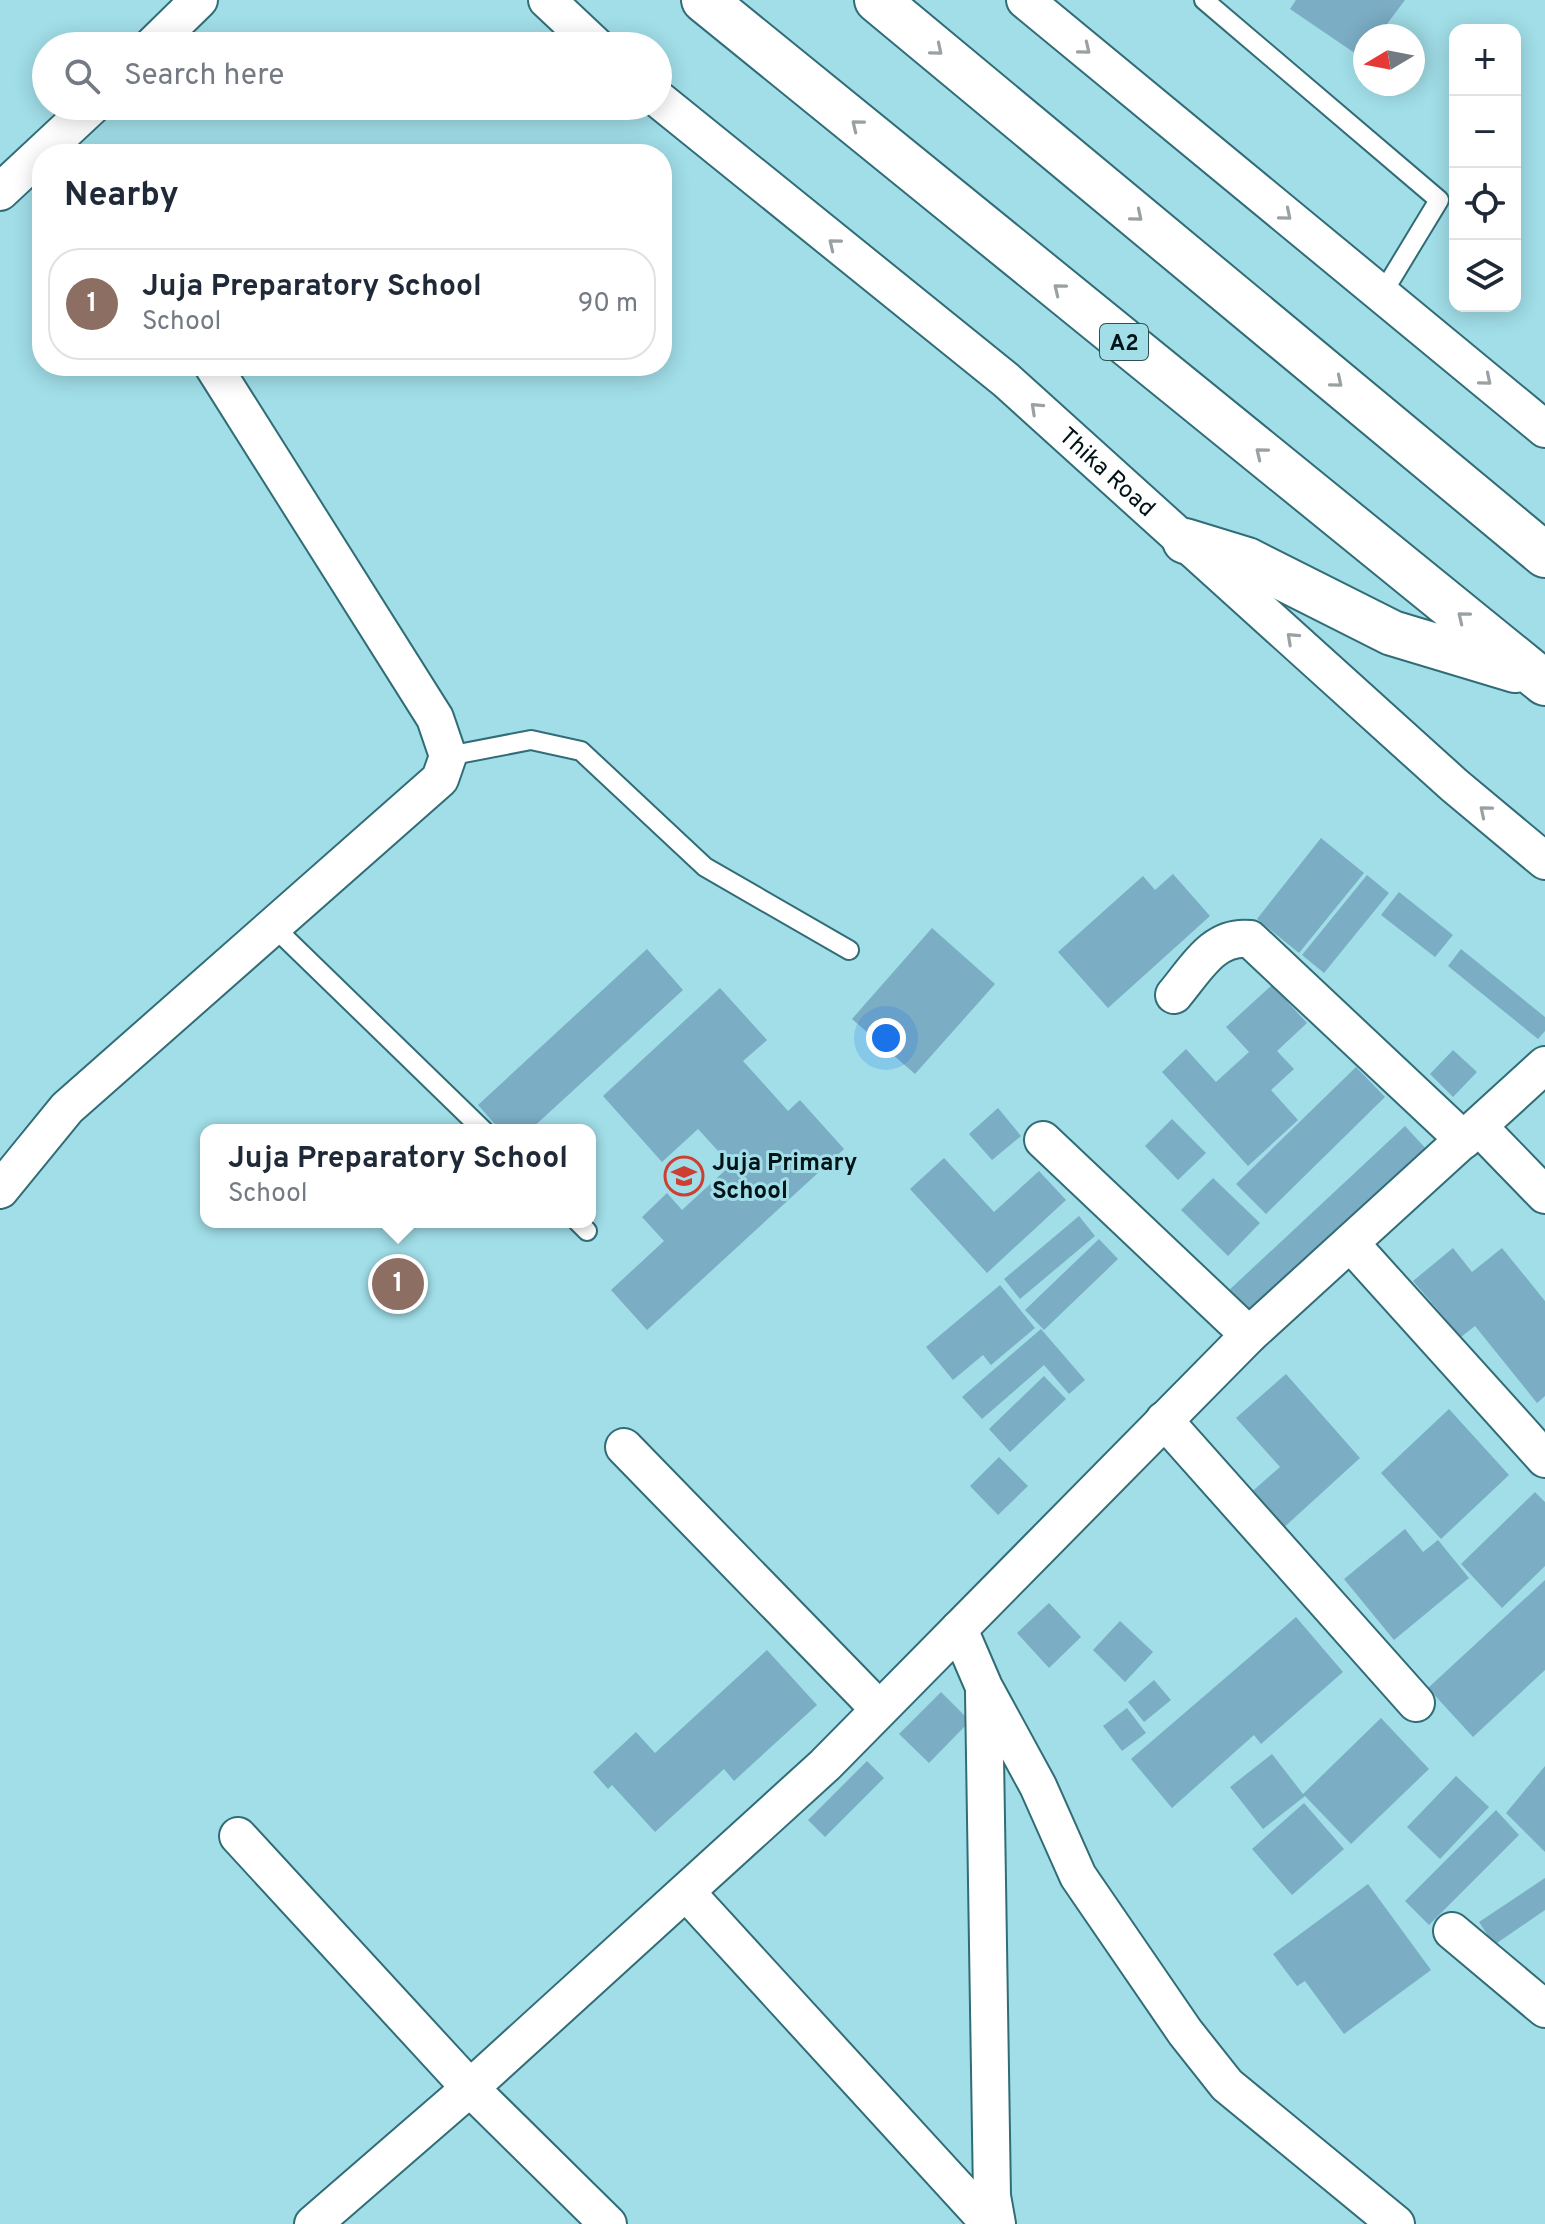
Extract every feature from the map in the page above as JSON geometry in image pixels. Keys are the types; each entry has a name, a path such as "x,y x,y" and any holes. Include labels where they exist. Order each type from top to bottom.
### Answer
{"highway":[{"name":"A2","path":"704,0 1540,680"},
{"path":"877,0 1545,555"},
{"path":"1185,541 1247,560 1392,633 1540,680"}],"street":[{"path":"166,32 199,0"},
{"path":"547,0 581,32"},
{"path":"1025,0 1545,429"},
{"name":"Thika Road","path":"672,110 1006,380 1431,764 1545,861"},
{"path":"72,143 84,120"},
{"path":"0,192 32,170"},
{"path":"0,1190 67,1108 275,928 440,779 448,756 435,718 219,376"},
{"path":"1174,995 1219,943 1233,937 1250,939 1545,1195"},
{"path":"313,2224 470,2088 825,1765 1249,1335 1545,1065"},
{"path":"1043,1140 1249,1335"},
{"path":"1351,1244 1545,1459"},
{"path":"1164,1420 1416,1703"},
{"path":"624,1447 879,1709"},
{"path":"959,1629 984,1687 1038,1786 1078,1876 1185,2032 1227,2085 1396,2224"},
{"path":"984,1687 992,2196 997,2224"},
{"path":"238,1836 470,2088 608,2224"},
{"path":"686,1892 990,2224"},
{"path":"1452,1931 1545,2009"}],"lane":[{"path":"1204,0 1439,200 1382,294"},
{"path":"448,756 531,740 581,751 705,867 849,950"},
{"path":"275,928 477,1124"}],"building":[{"path":"1296,0 1405,0 1387,24 1353,24 1353,52 1290,9"},
{"path":"1321,838 1364,873 1299,953 1257,919"},
{"path":"1173,874 1210,916 1108,1008 1058,952 1143,876 1155,890"},
{"path":"1367,875 1389,893 1324,973 1302,955"},
{"path":"1399,892 1453,935 1435,957 1381,915"},
{"path":"932,928 995,984 915,1074 852,1019"},
{"path":"647,949 683,990 537,1124 495,1124 478,1105"},
{"path":"1461,949 1545,1017 1545,1031 1538,1039 1448,966"},
{"path":"1272,985 1307,1023 1277,1051 1294,1069 1271,1090 1298,1120 1248,1166 1162,1072 1186,1049 1216,1082 1249,1052 1226,1027"},
{"path":"720,988 767,1040 743,1061 788,1111 800,1100 844,1149 647,1330 611,1290 664,1241 642,1217 667,1193 682,1210 731,1165 698,1129 662,1162 603,1096"},
{"path":"1453,1050 1477,1072 1453,1097 1430,1074"},
{"path":"1356,1067 1385,1097 1266,1214 1236,1184"},
{"path":"998,1108 1021,1136 992,1160 969,1134"},
{"path":"1172,1119 1206,1153 1178,1180 1145,1146"},
{"path":"1405,1126 1428,1151 1249,1317 1227,1292"},
{"path":"944,1158 994,1212 1039,1171 1066,1200 987,1273 910,1189"},
{"path":"1213,1178 1260,1223 1228,1256 1181,1210"},
{"path":"1079,1216 1095,1236 1020,1299 1004,1279"},
{"path":"1099,1239 1118,1259 1044,1330 1025,1310"},
{"path":"1453,1248 1472,1272 1502,1248 1545,1301 1545,1396 1537,1403 1475,1326 1461,1337 1413,1281"},
{"path":"1000,1285 1035,1328 991,1365 983,1355 953,1380 926,1347"},
{"path":"1041,1329 1085,1380 1069,1394 1044,1365 982,1419 962,1397"},
{"path":"1286,1374 1360,1458 1280,1531 1248,1495 1280,1467 1236,1418"},
{"path":"1044,1376 1066,1399 1010,1452 989,1429"},
{"path":"1449,1409 1509,1475 1441,1539 1381,1473"},
{"path":"999,1457 1028,1486 998,1515 970,1486"},
{"path":"1535,1492 1545,1502 1545,1566 1502,1608 1461,1564"},
{"path":"1405,1529 1423,1552 1438,1540 1469,1578 1394,1640 1344,1579"},
{"path":"1545,1580 1545,1670 1473,1737 1428,1688"},
{"path":"1049,1603 1081,1637 1049,1668 1017,1633"},
{"path":"1296,1617 1343,1672 1261,1744 1254,1735 1172,1808 1131,1759"},
{"path":"1120,1621 1153,1652 1125,1682 1093,1650"},
{"path":"767,1650 817,1705 734,1781 724,1769 655,1832 612,1785 608,1789 593,1772 636,1732 655,1753"},
{"path":"1154,1680 1171,1700 1144,1722 1128,1702"},
{"path":"941,1692 970,1721 929,1763 899,1734"},
{"path":"1127,1708 1146,1733 1122,1751 1103,1726"},
{"path":"1381,1718 1429,1769 1351,1844 1305,1796 1263,1829 1230,1787 1272,1754 1303,1794"},
{"path":"867,1761 884,1778 825,1837 808,1820"},
{"path":"1545,1766 1545,1852 1506,1813"},
{"path":"1456,1776 1489,1807 1440,1859 1407,1827"},
{"path":"1304,1803 1344,1849 1292,1895 1252,1849"},
{"path":"1496,1810 1519,1835 1429,1925 1405,1901"},
{"path":"1545,1878 1545,1910 1494,1945 1479,1922"},
{"path":"1368,1884 1431,1970 1344,2034 1305,1981 1297,1986 1273,1954"}],"place":[{"name":"Juja Primary School","path":"684,1176"},
{"name":"Juja Preparatory School","path":"398,1284"}]}
